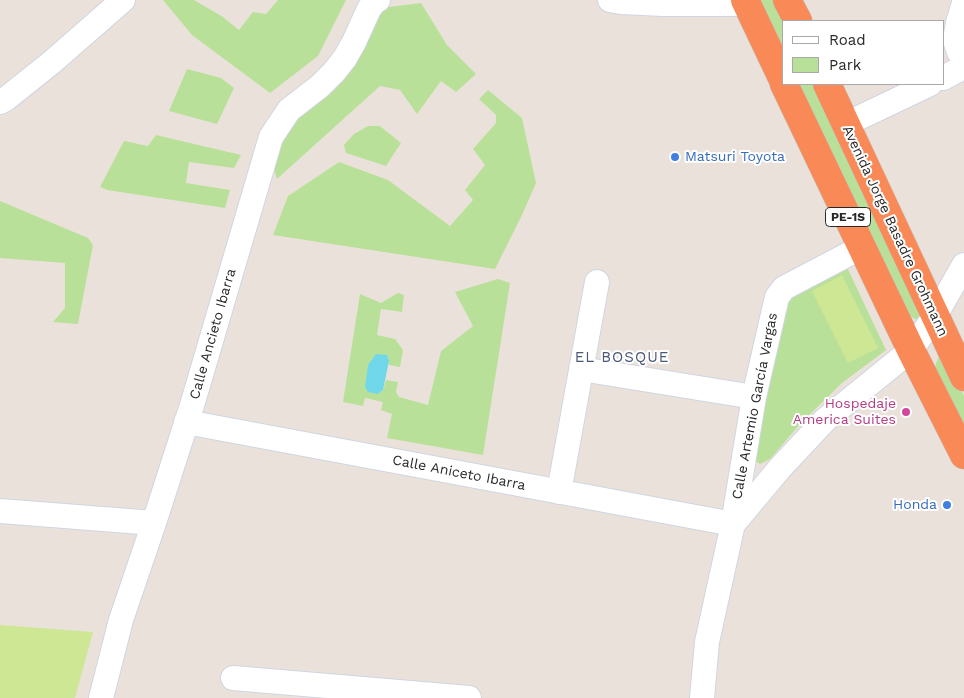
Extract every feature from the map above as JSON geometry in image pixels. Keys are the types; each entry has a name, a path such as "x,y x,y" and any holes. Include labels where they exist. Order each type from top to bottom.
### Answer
{"highway":[{"path":"788,0 798,20"},
{"path":"745,2 782,78"},
{"name":"PE-1S","path":"784,85 911,350 964,455"},
{"name":"Avenida Jorge Basadre Grohmann","path":"827,85 964,377"}],"street":[{"path":"2,104 123,0"},
{"name":"Calle Ancieto Ibarra","path":"101,698 121,620 186,422 271,138 289,110 320,86 345,58 369,9 378,0"},
{"path":"610,0 664,4 745,2"},
{"path":"964,3 955,40 964,60"},
{"path":"944,78 964,68"},
{"path":"846,124 928,85"},
{"name":"Calle Artemio García Vargas","path":"702,698 707,642 732,524 754,397 777,297 784,288 862,247"},
{"name":"Calle Artemio García Vargas","path":"732,524 780,468 825,420 911,350 935,316 964,265"},
{"path":"560,492 597,282"},
{"path":"581,368 754,397"},
{"name":"Calle Aniceto Ibarra","path":"186,422 732,524"},
{"path":"0,511 154,523"},
{"path":"233,678 301,691 469,698"}],"green space":[{"path":"163,0 194,0 223,17 239,30 253,12 266,14 278,0 346,0 318,56 270,93 192,35"},
{"path":"760,0 777,0 783,20 782,50"},
{"path":"421,3 447,45 476,74 456,92 441,81 417,114 400,90 380,86 277,179 274,169 284,122 381,8"},
{"path":"187,69 221,78 234,88 217,124 169,111"},
{"path":"797,85 816,85 919,304 921,322 898,310"},
{"path":"488,90 522,118 536,183 495,269 273,235 288,196 339,162 388,180 450,226 473,200 465,190 485,165 473,149 496,123 496,115 479,99"},
{"path":"368,126 380,126 401,143 386,166 346,153 344,145 354,134"},
{"path":"156,135 241,155 234,168 189,162 186,183 230,190 225,208 107,190 100,187 124,141 148,146"},
{"path":"0,201 88,238 93,245 78,324 53,322 65,308 65,263 0,258"},
{"path":"846,265 886,350 842,383 801,423 770,459 760,464 753,457 788,298"},
{"path":"842,275 878,348 848,363 812,291"},
{"path":"498,279 510,283 483,455 387,438 392,414 381,410 383,402 365,398 363,406 343,402 360,294 381,303 398,293 404,295 402,312 381,309 377,335 395,339 403,350 400,367 389,365 389,361 378,394 383,390 386,380 398,382 396,392 399,397 428,405 441,351 473,326 455,292"},
{"path":"939,356 949,364 964,396 964,437 933,372"},
{"path":"0,625 93,632 75,698 0,698"}],"water":[{"path":"376,354 387,355 389,361 383,390 378,394 368,392 365,387 368,365"}],"place":[{"name":"Matsuri Toyota","path":"675,157"},
{"name":"Hospedaje America Suites","path":"906,412"},
{"name":"Honda","path":"947,505"}],"district":[{"name":"EL BOSQUE","path":"622,358"}]}
